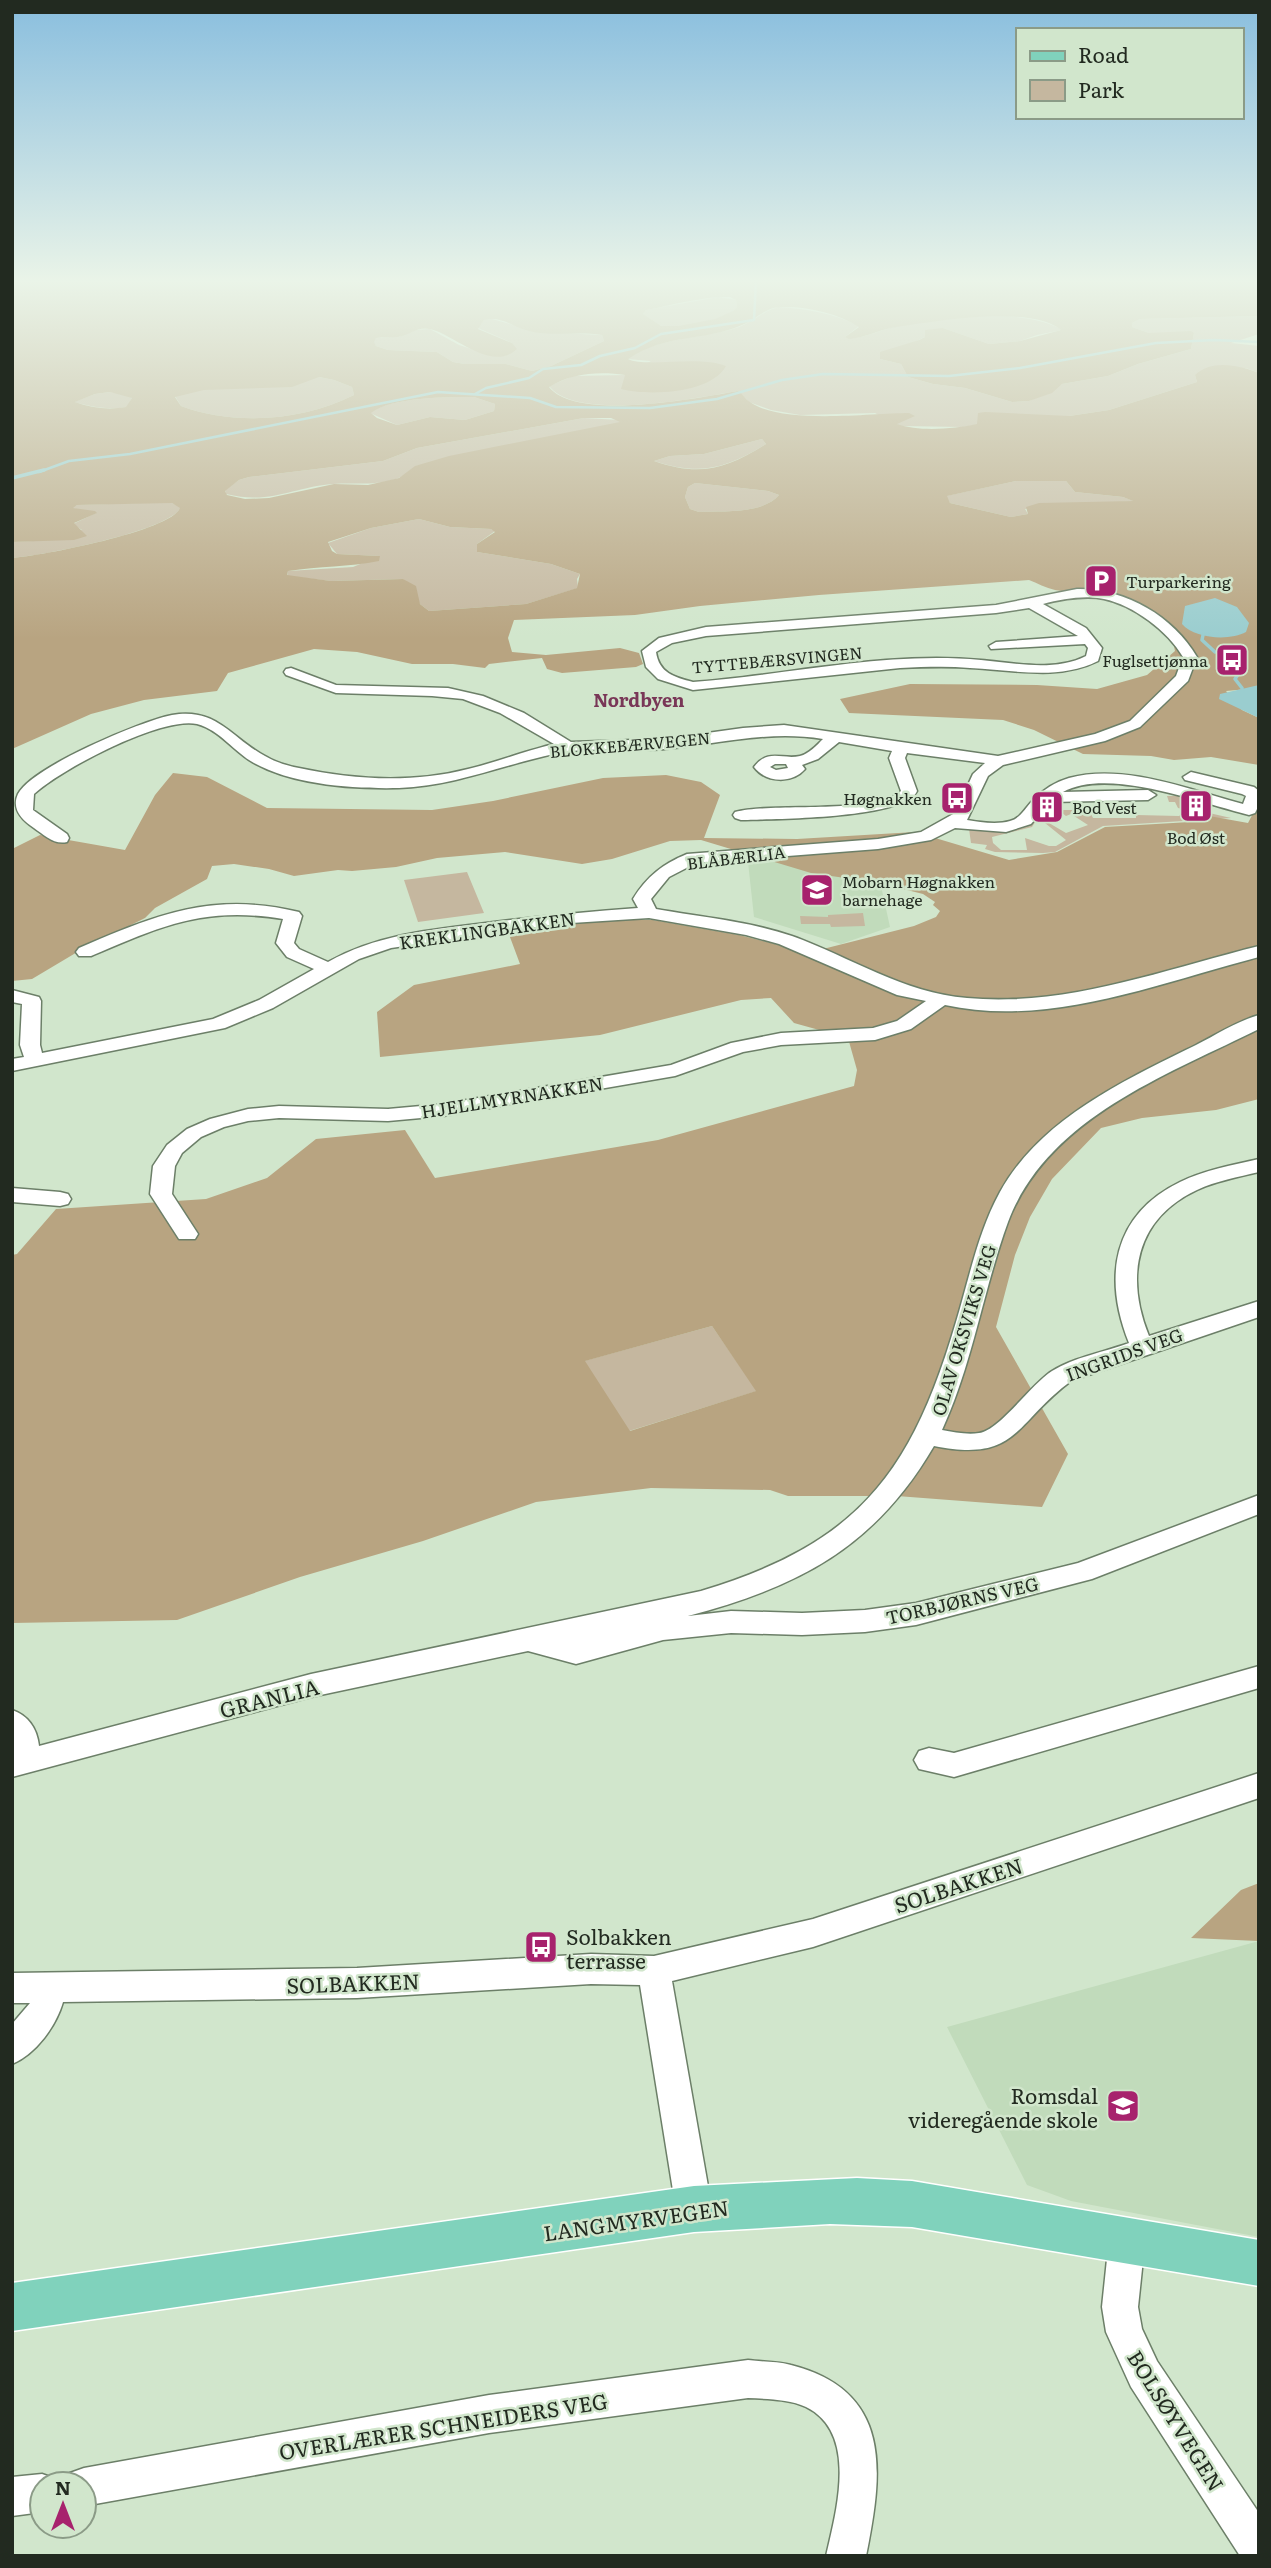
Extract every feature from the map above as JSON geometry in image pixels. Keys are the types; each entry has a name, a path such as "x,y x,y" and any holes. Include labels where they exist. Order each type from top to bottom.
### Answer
{"main road":[{"name":"LANGMYRVEGEN","path":"12,2307 694,2209 781,2201 866,2200 912,2204 1259,2263"}],"street":[{"path":"953,823 962,816 981,774 998,761 1100,738 1128,727 1184,678 1189,668 1190,654 1181,644 1149,616 1121,600 1081,593 1056,595 1031,603"},
{"name":"TYTTEBÆRSVINGEN","path":"1031,603 1071,624 1095,648 1093,658 1084,664 1050,669 925,662 693,686 662,678 652,668 649,660 649,651 654,646 679,636 825,620 1008,608 1031,603"},
{"name":"TYTTEBÆRSVINGEN","path":"1008,608 1029,615 1048,613"},
{"path":"996,646 1088,640"},
{"path":"291,672 333,689 464,695 508,712 569,747"},
{"name":"BLOKKEBÆRVEGEN","path":"61,838 33,820 25,811 23,803 28,792 56,771 168,720 197,719 216,724 251,756 273,766 315,776 382,783 431,781 460,776 569,747 682,743 767,730 800,731 901,748 963,753 998,761"},
{"path":"793,762 819,752 835,737"},
{"path":"741,815 868,807 901,801 908,794 908,788 897,758 901,748"},
{"path":"953,823 1012,826 1028,818 1042,800 1068,783 1089,779 1127,782 1249,810 1253,803 1254,795 1248,790 1191,777"},
{"path":"996,837 1023,833 1038,825 1043,815 1042,800"},
{"name":"BLÅBÆRLIA","path":"649,913 642,899 650,884 674,865 694,858 906,840 925,836 953,823"},
{"path":"85,953 173,916 202,912 272,911 293,916 285,943 293,953 327,968"},
{"path":"649,913 737,928 785,940 904,991 965,1004 1033,1006 1068,1001 1259,951"},
{"name":"KREKLINGBAKKEN","path":"12,1065 25,1050 186,1033 218,1024 266,1004 327,968 375,948 417,937 556,919 649,913"},
{"path":"12,996 32,1001 25,1050"},
{"name":"HJELLMYRNAKKEN","path":"187,1234 161,1194 164,1166 174,1149 194,1133 217,1123 248,1115 279,1112 388,1115 443,1110 675,1070 738,1047 781,1039 875,1034 904,1025 939,1000"},
{"name":"OLAV OKSVIKS VEG","path":"530,1641 690,1605 758,1583 832,1546 866,1518 897,1486 929,1436 953,1373 994,1230 1011,1192 1028,1165 1063,1132 1105,1103 1259,1021"},
{"path":"1142,1348 1130,1319 1124,1283 1124,1266 1135,1235 1157,1206 1172,1195 1205,1180 1259,1165"},
{"path":"12,1195 60,1199"},
{"name":"INGRIDS VEG","path":"929,1436 957,1443 991,1441 1009,1429 1053,1381 1073,1371 1259,1309"},
{"name":"TORBJØRNS VEG","path":"530,1641 576,1653 663,1629 731,1622 802,1624 916,1615 1083,1572 1259,1504"},
{"name":"GRANLIA","path":"20,1763 303,1688 530,1641"},
{"path":"929,1760 954,1765 1259,1677"},
{"path":"12,1722 23,1734 20,1763"},
{"name":"SOLBAKKEN","path":"12,1988 357,1983 591,1969 654,1971 813,1933 1259,1785"},
{"path":"654,1971 694,2209"},
{"path":"12,2049 43,2014 51,1987"},
{"name":"BOLSØYVEGEN","path":"1127,2240 1120,2307 1124,2332 1144,2374 1259,2549"},
{"name":"OVERLÆRER SCHNEIDERS VEG","path":"98,2484 489,2414 748,2378 791,2381 832,2401 855,2438 859,2483 857,2508 846,2556"}],"shaded area":[{"path":"12,400 80,400 75,402 100,408 120,408 126,407 131,400 177,400 181,406 202,412 268,418 313,410 343,400 417,400 392,404 371,413 397,425 430,417 465,420 494,411 495,404 483,400 571,400 610,405 639,405 682,400 748,400 764,409 804,416 909,413 915,416 897,424 937,429 977,424 978,413 985,412 1069,416 1109,410 1141,400 1259,400 1259,688 1226,691 1242,710 1259,718 1259,765 1211,757 1174,760 1151,756 1083,754 1034,730 1003,720 849,713 840,699 910,684 1037,685 1097,689 1147,675 1175,651 1163,628 1138,610 1094,594 1055,590 1029,580 819,595 635,615 514,620 508,638 512,652 546,655 620,648 639,653 643,664 636,667 562,673 547,669 542,658 489,664 485,668 453,664 412,664 357,652 314,649 228,673 217,691 144,700 91,714 12,749 12,558 49,553 130,533 171,517 180,508 172,503 77,505 73,508 97,513 74,523 87,536 74,540 12,542","holes":["584,418 611,418 620,422 449,456 415,466 399,478 368,485 334,484 269,498 245,499 227,495 225,491 239,480 249,477 383,461 417,448","762,439 766,444 725,465 712,468 685,469 654,461 670,456 704,454","1016,481 1066,481 1075,492 1123,497 1133,501 1039,503 1026,507 1028,514 1011,517 950,503 947,496","695,483 768,491 779,495 763,506 699,512 690,509 685,497 688,487","419,519 450,527 491,529 495,532 477,544 477,552 551,564 580,574 577,588 526,604 429,611 420,604 416,586 403,579 331,581 287,575 288,571 379,561 380,556 337,554 332,551 328,542 371,528"]},
{"path":"1005,400 1032,400 1029,401"},
{"path":"173,773 207,777 267,808 432,810 493,801 603,778 666,775 701,782 720,795 704,838 797,839 915,832 1009,860 1057,852 1105,827 1190,822 1198,814 1248,823 1259,802 1259,1099 1216,1110 1142,1118 1101,1128 1052,1179 1030,1217 1015,1255 996,1327 1068,1454 1042,1507 897,1496 788,1496 770,1490 651,1488 536,1502 423,1541 300,1577 177,1620 12,1623 12,1255 17,1254 56,1209 206,1199 267,1178 316,1139 405,1130 435,1178 658,1140 854,1086 857,1070 848,1038 794,1023 771,998 741,1000 600,1035 380,1057 377,1012 414,985 520,964 507,929 624,919 653,920 739,935 794,949 823,949 914,926 936,917 940,911 933,905 935,902 923,894 879,883 811,873 701,840 670,841 612,859 582,864 505,852 437,858 396,867 338,870 294,876 234,864 212,866 207,879 155,908 145,918 79,951 32,979 12,981 12,849 40,835 125,850 155,795","holes":["712,1326 756,1391 630,1431 585,1361"]},
{"name":"Mobarn Høgnakken barnehage","path":"874,854 890,927 841,944 754,917 748,862"},
{"path":"1259,1883 1259,1941 1191,1938 1241,1890"},
{"name":"Romsdal videregående skole","path":"1259,1941 1259,2237 1071,2201 1027,2185 947,2027"}],"green space":[{"path":"131,400 127,407 120,408 100,408 74,402"},
{"path":"177,400 343,400 313,410 268,418 224,416 181,406"},
{"path":"483,400 495,404 494,411 465,420 430,417 397,425 370,413 405,401"},
{"path":"573,400 681,400 638,405 584,403"},
{"path":"747,400 1005,400 1012,402 1141,400 1109,410 1069,416 1029,416 963,427 900,426 875,413 800,415 771,410"},
{"path":"584,418 620,420 620,423 416,466 398,478 377,483 333,484 256,498 226,494 225,490 239,480 249,477 383,461 417,448"},
{"path":"762,439 766,444 751,453 712,468 685,468 654,461 670,456 704,454"},
{"path":"1016,481 1066,481 1075,492 1123,497 1134,501 1025,509 1028,514 1011,517 950,503 946,496"},
{"path":"695,483 768,491 779,495 763,506 699,512 690,509 685,497 688,487"},
{"path":"172,503 181,507 172,516 131,533 49,553 12,558 12,542 33,541 82,530 73,524 96,513 71,508 77,505"},
{"path":"419,519 450,527 491,529 495,531 477,544 477,552 551,564 580,574 577,579 578,588 526,604 429,611 420,604 403,579 331,581 287,576 288,571 353,567 380,556 337,554 328,543 371,528"},
{"path":"1167,796 1183,796 1184,802 1194,806 1196,810 1231,818 1103,826 1055,852 995,852 985,849 987,845 971,843 969,829 1040,814 1032,827 992,837 993,843 1001,850 1027,850 1025,838 1049,846 1056,846 1066,840 1045,823 1046,818 1051,820 1049,823 1066,833 1088,825 1071,814 1066,816 1058,810 1089,810 1093,818 1136,818 1136,815 1179,816 1186,810 1178,808 1175,802 1169,802"},
{"path":"467,872 484,913 418,922 404,880"},
{"path":"863,913 865,926 801,924 800,916 828,917"},
{"path":"712,1326 757,1391 629,1431 584,1361"}],"water":[{"path":"1215,598 1237,607 1249,623 1246,632 1231,637 1213,637 1195,633 1182,624 1185,606"},
{"name":"Fuglsettjønna","path":"1259,685 1259,718 1219,699 1220,694"}],"waterway":[{"path":"39,472 69,461 130,454 399,400"},
{"path":"535,400 556,407 650,408 711,400"},
{"path":"12,478 44,470"},
{"path":"1203,635 1202,640 1215,652"},
{"path":"1225,663 1232,671 1239,673 1235,679 1242,688"}],"place":[{"name":"Turparkering","path":"1101,581"},
{"name":"Fuglsettjønna","path":"1232,660"},
{"name":"Høgnakken","path":"957,798"},
{"name":"Bod Øst","path":"1196,806"},
{"name":"Bod Vest","path":"1047,807"},
{"name":"Mobarn Høgnakken barnehage","path":"817,890"},
{"name":"Solbakken terrasse","path":"541,1947"},
{"name":"Romsdal videregående skole","path":"1123,2106"}],"district":[{"name":"Nordbyen","path":"639,699"}]}
